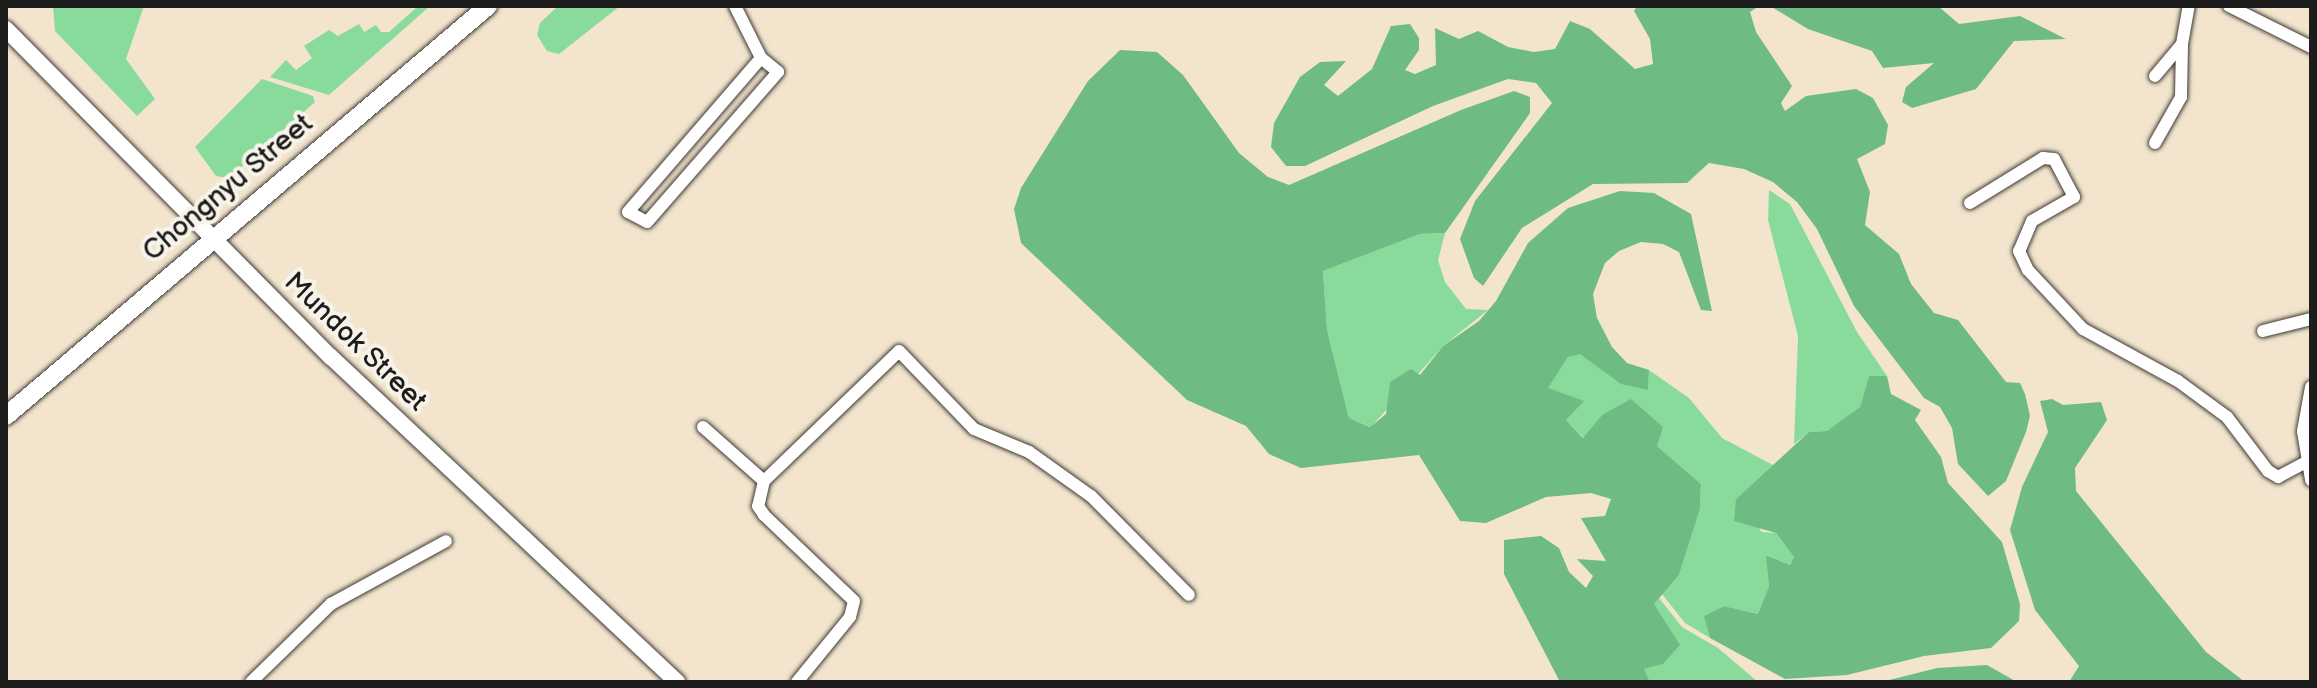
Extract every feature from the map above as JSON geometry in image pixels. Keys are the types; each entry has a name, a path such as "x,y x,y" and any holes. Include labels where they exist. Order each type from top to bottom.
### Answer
{"main road":[{"name":"Chongnyu Street","path":"6,416 488,6"},
{"name":"Mundok Street","path":"6,29 211,239 677,682"}],"street":[{"path":"735,6 761,58 778,72 647,222 628,212 761,58"},
{"path":"2155,143 2181,97 2182,44 2189,6 2181,6"},
{"path":"2229,6 2311,47"},
{"path":"2155,76 2182,44"},
{"path":"1970,203 2043,158 2054,159 2074,197 2032,221 2019,251 2028,270 2083,329 2178,381 2227,417 2268,471 2286,476 2309,464"},
{"path":"2263,331 2311,319"},
{"path":"797,682 850,617 854,601 764,515 758,506 764,481 899,351 974,429 1029,452 1091,496 1189,595"},
{"path":"2311,387 2303,431 2311,480"},
{"path":"703,427 764,481"},
{"path":"251,682 331,604 446,541"}],"green space":[{"path":"53,6 144,6 126,59 155,99 137,116 55,31"},
{"path":"430,6 329,95 270,77 286,60 296,70 312,58 304,46 329,30 338,36 359,24 364,32 376,25 381,32 389,32 416,8"},
{"path":"558,6 620,6 559,54 547,51 537,35 540,23"},
{"path":"1637,6 1759,6 1750,12 1756,32 1792,86 1781,103 1785,111 1806,96 1856,89 1873,98 1888,125 1885,144 1857,159 1870,192 1865,225 1899,254 1911,284 1934,313 1958,320 2006,382 2020,383 2025,394 2030,416 2026,432 2006,481 1988,496 1958,464 1952,428 1940,407 1924,398 1854,306 1817,229 1797,202 1773,182 1744,169 1709,163 1687,183 1593,184 1522,228 1483,286 1474,278 1460,239 1475,201 1552,103 1536,83 1508,79 1433,106 1305,166 1286,166 1271,147 1274,123 1300,77 1320,62 1346,61 1324,85 1338,96 1372,69 1391,26 1410,24 1419,38 1419,50 1405,70 1415,74 1436,65 1435,28 1459,39 1478,31 1508,47 1534,52 1555,49 1570,21 1590,29 1635,69 1653,64 1650,39 1634,11"},
{"path":"1770,6 1938,6 1959,24 2020,16 2066,39 2014,41 1976,89 1912,108 1902,102 1906,87 1934,63 1883,68 1872,51 1808,29"},
{"path":"1120,50 1157,52 1183,75 1239,153 1268,177 1289,185 1461,110 1514,91 1530,97 1530,113 1445,233 1420,234 1323,271 1327,330 1349,418 1370,427 1386,414 1390,382 1411,369 1420,375 1443,346 1479,321 1496,301 1528,243 1568,208 1620,191 1654,193 1691,214 1712,311 1701,310 1679,252 1663,244 1641,242 1619,251 1605,263 1593,294 1597,318 1612,347 1627,363 1649,370 1648,390 1621,384 1580,354 1568,357 1548,388 1584,401 1566,420 1583,438 1602,415 1631,399 1663,427 1657,446 1701,484 1700,509 1679,575 1654,604 1680,645 1663,664 1644,669 1650,682 1560,682 1504,574 1504,540 1541,536 1559,548 1569,572 1586,588 1593,576 1577,559 1606,561 1581,518 1605,516 1611,499 1591,493 1546,497 1486,523 1460,521 1419,455 1301,468 1269,454 1246,426 1187,400 1021,243 1014,209 1021,188 1088,81"},
{"path":"262,79 313,96 315,102 229,178 216,176 195,147"},
{"path":"1769,190 1790,204 1857,332 1887,376 1869,377 1860,407 1847,419 1827,431 1809,432 1794,444 1798,336 1768,220"},
{"path":"1445,233 1438,260 1445,282 1466,309 1488,310 1443,346 1371,427 1349,418 1327,330 1323,271 1420,234"},
{"path":"1580,353 1648,390 1649,370 1689,398 1722,438 1773,465 1736,499 1762,532 1776,533 1794,557 1790,565 1767,555 1769,586 1758,614 1724,606 1705,616 1710,638 1685,623 1662,594 1679,575 1700,509 1701,484 1657,446 1602,415 1584,438 1566,420 1583,401 1547,389 1568,357"},
{"path":"1869,376 1887,376 1891,394 1921,410 1915,420 1941,457 1948,483 2002,542 2020,604 2019,621 1991,648 1924,656 1847,675 1785,679 1710,638 1704,616 1724,606 1758,614 1769,586 1766,555 1790,565 1794,557 1776,533 1734,521 1736,499 1809,432 1827,431 1860,407"},
{"path":"2052,399 2063,405 2101,402 2107,420 2075,468 2076,491 2206,652 2245,682 2069,682 2079,666 2035,610 2010,530 2022,487 2048,432 2040,401"},
{"path":"1659,598 1682,627 1718,648 1758,682 1650,682 1643,669 1663,664 1654,604"},
{"path":"1987,665 2017,682 1881,682 1937,668"}]}
